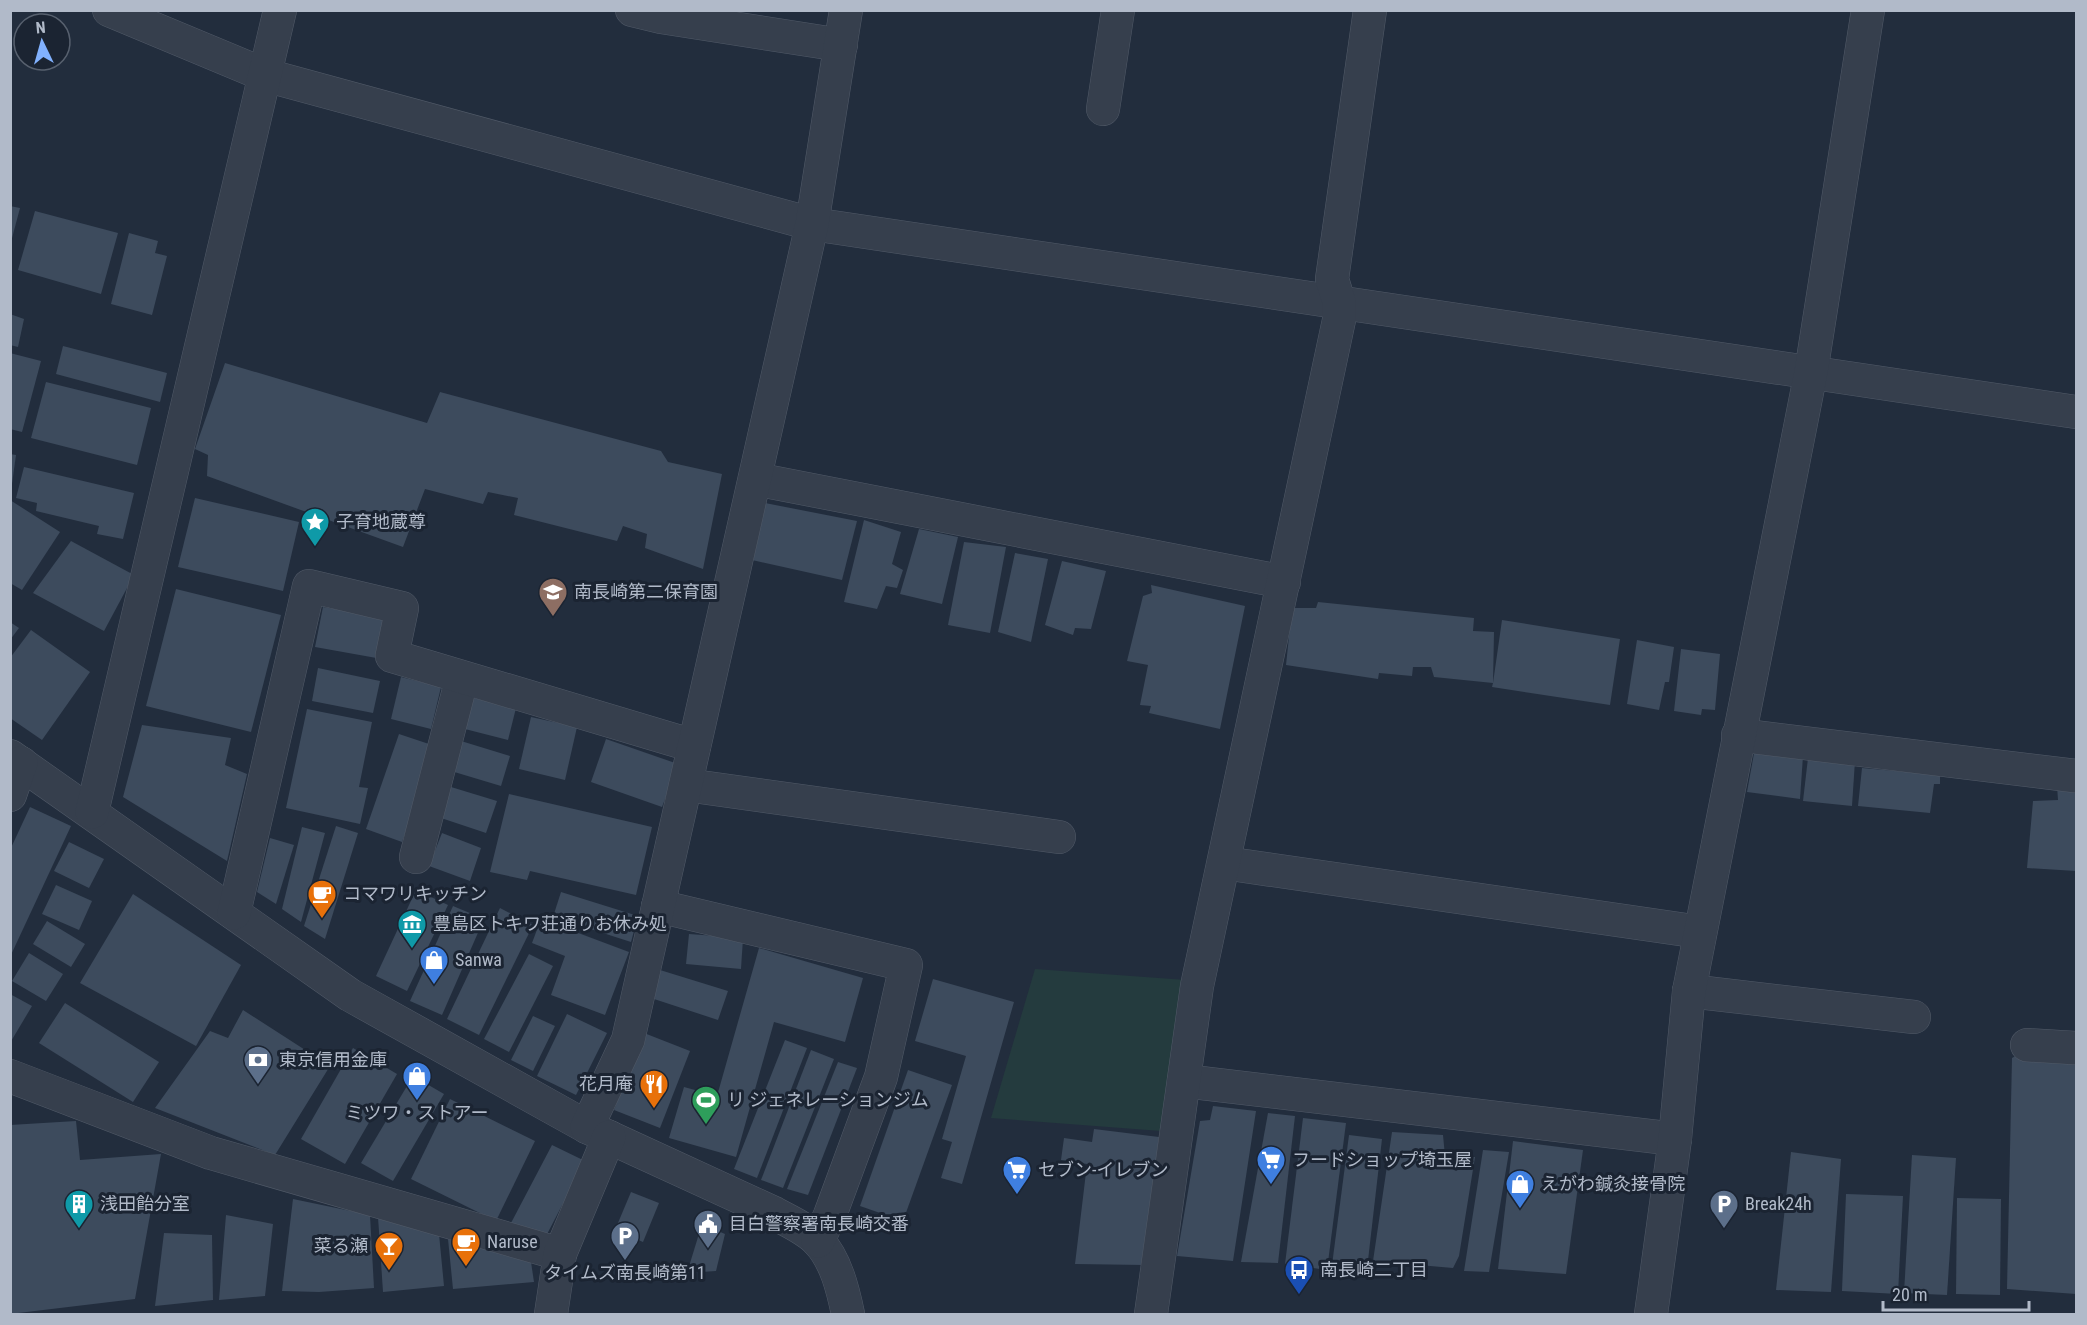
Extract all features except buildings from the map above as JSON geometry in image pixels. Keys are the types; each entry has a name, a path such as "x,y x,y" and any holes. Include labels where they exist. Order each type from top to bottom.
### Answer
{"street":[{"path":"110,10 265,75 812,224 2076,412"},
{"path":"92,812 280,10"},
{"path":"632,10 661,17 841,45"},
{"path":"551,1314 560,1254 628,1040 755,479 812,224 846,10"},
{"path":"1103,109 1118,10"},
{"path":"1151,1314 1197,986 1339,320 1339,302 1332,279 1370,10"},
{"path":"1652,1314 1675,1139 1689,991 1810,372 1868,10"},
{"path":"755,479 1284,582"},
{"path":"234,913 309,586 402,608 392,656 694,746"},
{"path":"416,856 462,678"},
{"path":"1738,735 2076,776"},
{"path":"10,795 16,759 350,995 598,1132 774,1213 818,1241 832,1262 842,1287 848,1314"},
{"path":"686,784 1059,837"},
{"path":"1224,863 1700,932"},
{"path":"658,906 906,964 881,1077 830,1215 818,1241"},
{"path":"1689,991 1914,1017"},
{"path":"2027,1046 2076,1048"},
{"path":"10,1076 211,1153 560,1254"},
{"path":"1184,1081 1675,1139"}],"green space":[{"path":"1035,969 1186,980 1161,1131 991,1118"}],"place":[{"name":"子育地蔵尊","path":"315,548"},
{"name":"南長崎第二保育園","path":"553,618"},
{"name":"コマワリキッチン","path":"322,920"},
{"name":"豊島区トキワ荘通りお休み処","path":"412,950"},
{"name":"Sanwa","path":"434,986"},
{"name":"東京信用金庫","path":"258,1086"},
{"name":"ミツワ・ストアー","path":"417,1102"},
{"name":"花月庵","path":"654,1110"},
{"name":"リ ジェネレーションジム","path":"706,1126"},
{"name":"フードショップ埼玉屋","path":"1271,1186"},
{"name":"セブン-イレブン","path":"1017,1196"},
{"name":"えがわ鍼灸接骨院","path":"1520,1210"},
{"name":"浅田飴分室","path":"79,1230"},
{"name":"Break24h","path":"1724,1230"},
{"name":"目白警察署南長崎交番","path":"708,1250"},
{"name":"タイムズ南長崎第11","path":"625,1262"},
{"name":"Naruse","path":"466,1268"},
{"name":"菜る瀬","path":"389,1272"},
{"name":"南長崎二丁目","path":"1299,1296"}]}
